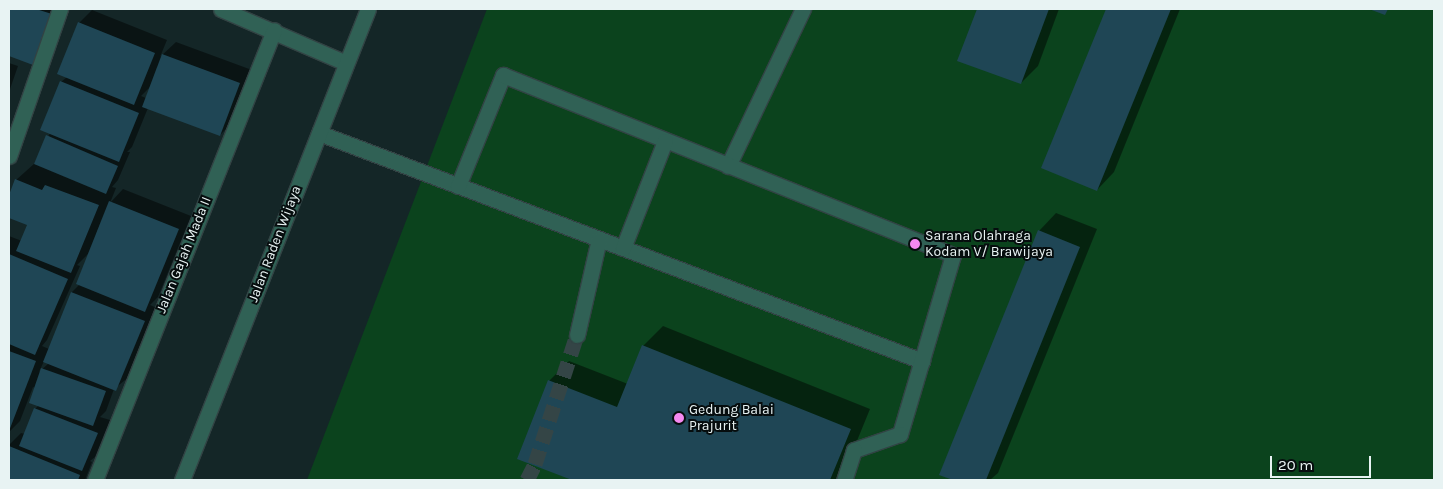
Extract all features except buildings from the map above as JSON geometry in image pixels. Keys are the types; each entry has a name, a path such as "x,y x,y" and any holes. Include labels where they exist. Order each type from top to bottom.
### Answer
{"street":[{"path":"9,156 60,9"},
{"path":"221,9 274,30 346,63"},
{"name":"Jalan Raden Wijaya","path":"182,480 368,9"},
{"path":"728,166 803,9"},
{"name":"Jalan Gajah Mada II","path":"95,480 274,30"},
{"path":"458,186 503,75 953,255 900,434 854,450 844,480"},
{"path":"318,134 922,361"},
{"path":"623,248 665,140"},
{"path":"577,335 599,239"}],"green space":[{"name":"Sarana Olahraga Kodam V/ Brawijaya","path":"487,9 1434,9 1434,480 307,480"}],"tunnel":[{"path":"527,480 535,464 577,335"}],"place":[{"name":"Sarana Olahraga Kodam V/ Brawijaya","path":"915,244"},
{"name":"Gedung Balai Prajurit","path":"679,418"}]}
